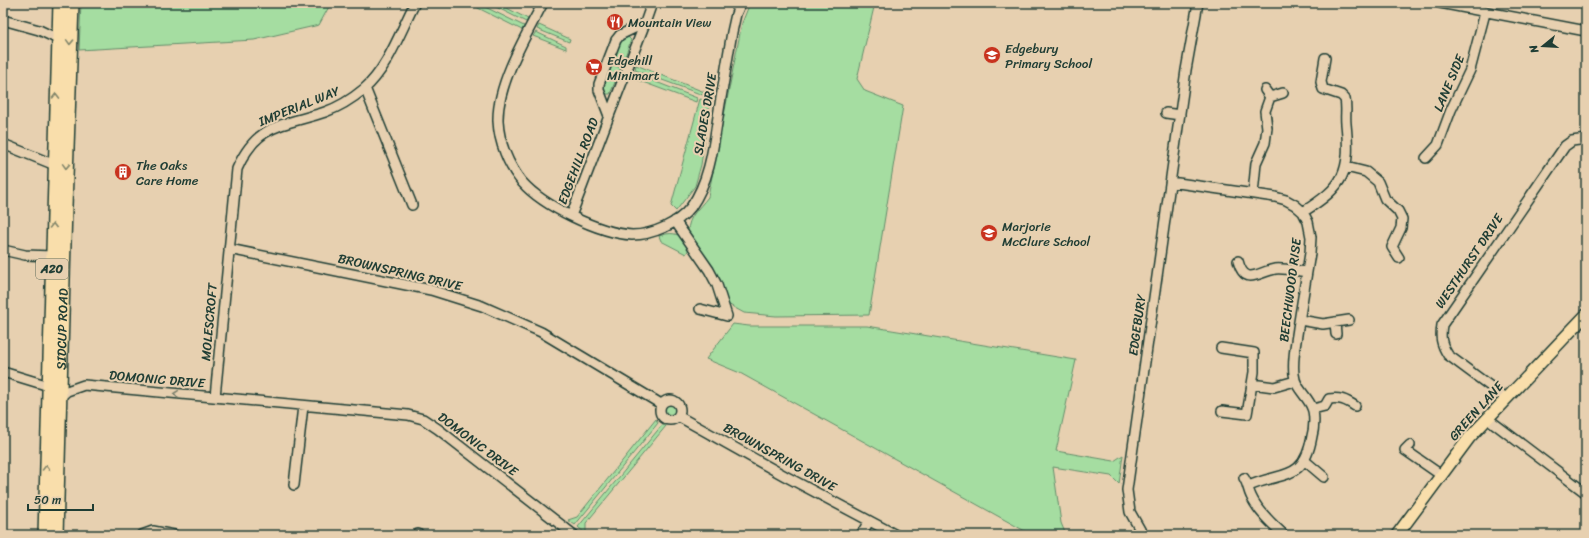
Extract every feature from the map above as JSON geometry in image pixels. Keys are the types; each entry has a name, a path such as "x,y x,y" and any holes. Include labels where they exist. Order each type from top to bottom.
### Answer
{"highway":[{"name":"SIDCUP ROAD","path":"45,535 60,3"},
{"name":"SIDCUP ROAD","path":"56,535 72,3"}],"main road":[{"name":"GREEN LANE","path":"1397,535 1469,438 1586,315"}],"street":[{"name":"IMPERIAL WAY","path":"229,249 237,169 248,148 258,137 275,127 325,112 348,101 365,88 380,71 415,3"},
{"name":"SLADES DRIVE","path":"543,3 530,27 503,87 499,105 498,123 508,160 523,182 544,200 571,216 605,229 633,235 663,228 675,221 690,209 705,182 713,152 732,32 736,14 741,3"},
{"name":"EDGEHILL ROAD","path":"571,216 652,3"},
{"name":"EDGEBURY","path":"1143,535 1130,512 1127,490 1180,115 1194,20 1198,3"},
{"path":"1440,3 1485,13 1586,31"},
{"name":"LANE SIDE","path":"1426,158 1438,144 1451,110 1470,70 1485,13"},
{"path":"3,20 39,30 58,39"},
{"path":"39,30 52,27 59,22"},
{"name":"EDGEHILL ROAD","path":"609,116 599,90 599,84 616,40 620,35 645,23"},
{"path":"1171,182 1276,197 1286,200 1303,212 1333,190 1346,167 1349,152 1346,122 1347,107 1345,99 1341,95 1323,89 1321,82 1325,58"},
{"path":"365,88 412,205"},
{"path":"1253,194 1256,163 1265,143 1267,128 1265,111 1267,93 1283,93"},
{"path":"1166,113 1180,115"},
{"name":"WESTHURST DRIVE","path":"1506,398 1448,355 1442,347 1440,336 1442,325 1565,146 1572,141 1586,139"},
{"path":"3,144 55,165"},
{"path":"1346,167 1366,172 1378,182 1385,199 1398,211 1402,219 1401,228 1392,247 1399,258"},
{"name":"BEECHWOOD RISE","path":"1295,382 1294,361 1311,237 1308,222 1303,212"},
{"path":"675,221 709,270 717,285 727,316 700,309"},
{"name":"MOLESCROFT","path":"215,397 229,249"},
{"name":"BROWNSPRING DRIVE","path":"229,249 431,290 482,306 541,332 661,404"},
{"path":"3,250 25,255 53,256"},
{"path":"1238,261 1240,271 1247,276 1253,276 1276,269 1307,272"},
{"path":"1300,320 1323,324 1349,320"},
{"path":"1335,322 1336,334"},
{"path":"1221,348 1254,353 1252,384 1247,414 1222,411"},
{"path":"3,372 49,386"},
{"path":"1252,384 1274,387 1295,382 1313,409 1311,445 1304,460 1297,468 1286,475 1247,482 1250,495 1270,522 1282,533"},
{"name":"DOMONIC DRIVE","path":"59,398 67,391 84,385 408,415 423,419 438,429 574,535"},
{"path":"1313,409 1324,406 1329,399 1336,398 1346,400 1355,406"},
{"name":"BROWNSPRING DRIVE","path":"666,400 674,400 679,406 678,416 674,419 664,419 659,411 661,404 666,400"},
{"path":"294,485 303,406"},
{"name":"BROWNSPRING DRIVE","path":"678,416 785,476 896,535"},
{"path":"1487,418 1586,493"},
{"path":"1405,450 1441,475"},
{"path":"1304,460 1324,477"},
{"path":"861,535 869,521"},
{"path":"142,535 153,531 174,535"}],"green space":[{"path":"81,3 331,3 319,25 254,40 79,50"},
{"path":"468,3 477,3 524,26 522,30"},
{"path":"488,3 497,3 528,19 526,22"},
{"path":"750,3 875,3 857,79 865,91 903,106 869,315 776,316 744,313 726,303 688,232 688,226 692,217 708,197 742,23"},
{"path":"539,25 570,39 569,42 537,29"},
{"path":"536,32 566,46 566,49 533,36"},
{"path":"628,37 631,40 622,65 612,61 621,39"},
{"path":"611,64 621,68 610,94 607,94 604,91 603,84"},
{"path":"636,65 712,95 711,98 635,70"},
{"path":"633,73 697,98 696,102 632,78"},
{"path":"700,99 710,102 701,165 695,186 676,211 671,206"},
{"path":"674,234 685,240 690,247 686,254 661,241 659,236"},
{"path":"733,324 749,326 867,326 1076,360 1056,451 1114,461 1123,455 1119,484 1111,476 1053,467 1061,523 1066,535 1032,535 740,373 706,359"},
{"path":"670,404 674,406 676,410 674,414 670,416 666,414 664,410 666,406"},
{"path":"656,419 658,423 575,525 568,520 577,517"},
{"path":"662,425 666,426 586,523 586,534 578,527"}],"place":[{"name":"Mountain View","path":"615,22"},
{"name":"Edgebury Primary School","path":"992,55"},
{"name":"Edgehill Minimart","path":"594,67"},
{"name":"The Oaks Care Home","path":"123,172"},
{"name":"Marjorie McClure School","path":"989,233"}]}
